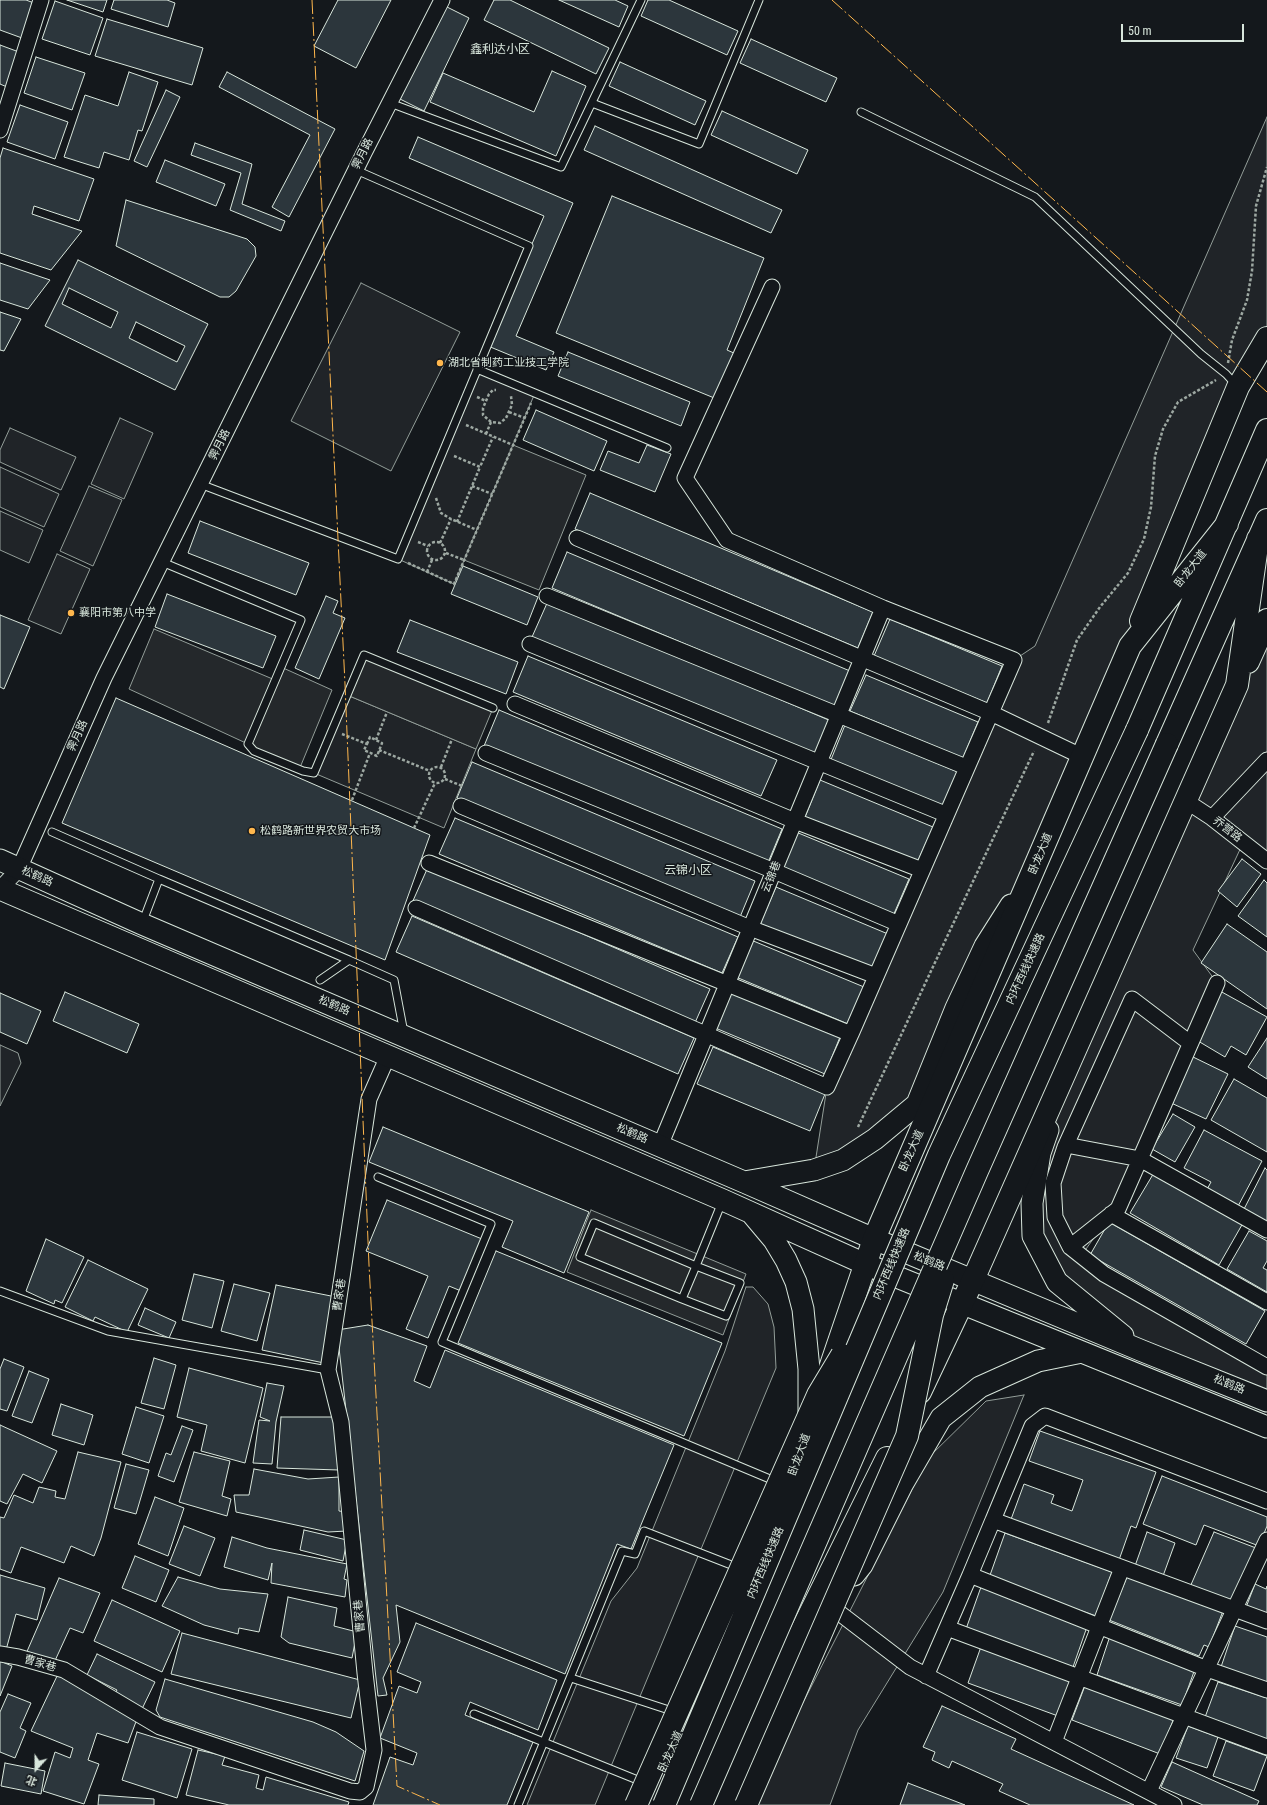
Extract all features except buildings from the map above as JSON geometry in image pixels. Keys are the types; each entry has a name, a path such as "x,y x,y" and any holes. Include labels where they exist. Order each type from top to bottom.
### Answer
{"highway":[{"path":"1130,646 1232,380 1267,338"},
{"path":"1258,451 1267,411"},
{"name":"卧龙大道","path":"1137,730 1267,430"},
{"name":"卧龙大道","path":"648,1791 687,1716 792,1479 874,1239 1130,646 1227,524"},
{"path":"1237,685 1263,530"},
{"path":"701,1805 977,1171 1263,530"},
{"path":"725,1805 793,1648 963,1302 1267,620"},
{"name":"内环西线快速路","path":"664,1805 939,1155 1137,730"},
{"path":"636,1805 648,1791 818,1395 882,1291 939,1155"},
{"path":"746,1805 907,1436 932,1315 977,1171"}],"main road":[{"name":"松鹤路","path":"0,860 142,924 874,1239 1140,1350 1267,1401"},
{"path":"744,1182 814,1170 842,1160 874,1139 917,1104 956,1008 985,946 1035,867"},
{"path":"0,889 723,1200 865,1264 963,1302 1267,1427"},
{"path":"1063,1076 1052,1119 1040,1153 1032,1203 1032,1236 1057,1282 1140,1350"},
{"path":"750,1212 774,1240 786,1260 796,1282 804,1309 809,1369 808,1434 792,1479"},
{"path":"793,1648 862,1565 902,1485 941,1418 980,1387 1038,1361 1082,1352"}],"street":[{"path":"0,130 41,0"},
{"name":"霁月路","path":"0,889 19,868 104,678 442,0"},
{"path":"416,908 827,1087 1014,660 883,608 727,540 685,478 772,287"},
{"path":"577,538 991,713 1083,757"},
{"path":"547,596 966,767"},
{"name":"云锦巷","path":"660,1146 883,608"},
{"path":"530,644 819,764 946,814"},
{"path":"515,704 795,821 922,870"},
{"path":"486,753 899,924"},
{"path":"1212,818 1267,760"},
{"name":"乔营路","path":"1186,801 1212,818 1267,861"},
{"path":"461,806 750,928 876,976"},
{"path":"429,863 851,1034"},
{"path":"1070,1247 1118,1209 1217,983"},
{"path":"1190,1043 1132,999 1066,1145 1053,1183 1055,1217 1070,1247 1104,1274 1267,1367"},
{"name":"曹家巷","path":"0,1654 18,1657 64,1670 160,1727 350,1791 360,1792 366,1787 374,1750 365,1673 341,1422 328,1370 369,1099 388,1056"},
{"path":"1066,1145 1140,1159 1267,1230"},
{"path":"1112,1214 1267,1302"},
{"path":"926,1676 1032,1426 1045,1416 1267,1501"},
{"path":"993,1520 1267,1621"},
{"path":"1149,1791 1267,1540"},
{"path":"1054,1742 1122,1568"},
{"path":"970,1575 1267,1690"},
{"path":"829,1605 910,1667 1174,1805"},
{"path":"947,1628 1267,1747"}],"lane":[{"path":"390,103 561,167 641,0"},
{"path":"592,103 699,144 759,0"},
{"path":"861,112 1034,197 1200,354 1232,380"},
{"path":"200,484 398,559 529,246 356,170"},
{"path":"477,369 667,448"},
{"path":"162,562 301,620 248,744 254,751 303,771 314,773 364,655 493,708"},
{"path":"52,832 159,880 394,980 405,1037"},
{"path":"142,924 159,880"},
{"path":"320,980 349,960"},
{"path":"378,1177 491,1224 442,1342 792,1479"},
{"path":"682,1298 723,1200"},
{"path":"594,1223 740,1283 726,1316 682,1298 580,1257 594,1223"},
{"path":"0,1291 108,1331 328,1370"},
{"path":"518,1805 622,1551 635,1554 644,1531 750,1573"},
{"path":"571,1678 687,1716"},
{"path":"474,1714 544,1742 648,1791"}],"path":[{"path":"856,1133 892,1059 1016,787 1051,717 1077,640 1100,607 1128,573 1144,539 1151,507 1155,456 1163,428 1178,402 1232,380 1232,340 1248,300 1252,271 1256,206 1267,167"},
{"path":"498,390 493,390 489,394 483,408 483,415 491,422 500,423 506,418 512,405 512,397 508,394"},
{"path":"398,559 454,584 535,393"},
{"path":"509,412 525,418"},
{"path":"456,421 513,446"},
{"path":"486,434 491,422"},
{"path":"457,522 493,437"},
{"path":"450,462 453,456 480,467"},
{"path":"472,486 492,494"},
{"path":"437,494 436,500 441,513 450,519 477,530"},
{"path":"440,543 450,519"},
{"path":"432,560 427,552 428,546 434,542 440,543 445,547 446,553"},
{"path":"446,553 464,560"},
{"path":"432,560 440,560 446,553"},
{"path":"427,572 432,560"},
{"path":"376,740 387,712"},
{"path":"333,730 367,744"},
{"path":"370,737 376,740 382,743 376,756 364,750 370,737"},
{"path":"441,768 452,739"},
{"path":"379,750 430,771"},
{"path":"352,800 370,753"},
{"path":"430,771 433,768 441,768"},
{"path":"414,828 435,783 440,782 444,778 444,771 441,768"},
{"path":"430,771 430,779 435,783"},
{"path":"444,778 462,786"}],"shaded area":[{"path":"1267,117 1267,338 1130,646 917,1104 814,1170 827,1087 1014,660 1035,646"},
{"path":"361,283 460,332 391,471 291,421"},
{"path":"477,369 535,393 454,584 398,559"},
{"path":"120,418 153,433 124,499 91,484"},
{"path":"10,428 76,457 61,490 0,462 0,450"},
{"path":"513,445 586,475 539,590 464,560"},
{"path":"0,467 59,494 44,527 0,507"},
{"path":"89,486 122,500 93,566 60,551"},
{"path":"0,511 43,530 29,563 0,550"},
{"path":"57,554 90,569 61,634 28,620"},
{"path":"1267,620 1267,861 1243,843 1193,950 1217,983 1111,1214 1081,1256 1267,1367 1267,1401 1140,1350 1057,1282 1032,1203 1040,1153"},
{"path":"154,629 275,680 281,667 332,690 299,770 254,751 248,744 129,689"},
{"path":"364,655 493,708 476,749 347,695"},
{"path":"347,695 476,749 444,828 314,773"},
{"path":"0,1045 18,1053 21,1063 0,1106"},
{"path":"591,1210 746,1274 723,1335 567,1272"},
{"path":"746,1287 753,1287 768,1304 774,1327 776,1368 595,1805 527,1805 611,1601 637,1568 725,1351"},
{"path":"1024,1395 943,1592 858,1730 830,1805 758,1805 788,1732 928,1458 986,1401"}],"power":[{"path":"312,0 345,684 369,1265 397,1786 440,1805"},
{"path":"832,0 1267,392"}],"place":[{"name":"湖北省制药工业技工学院","path":"440,363"},
{"name":"襄阳市第八中学","path":"71,613"},
{"name":"松鹤路新世界农贸大市场","path":"252,831"}],"district":[{"name":"鑫利达小区","path":"500,50"},
{"name":"云锦小区","path":"688,871"}]}
